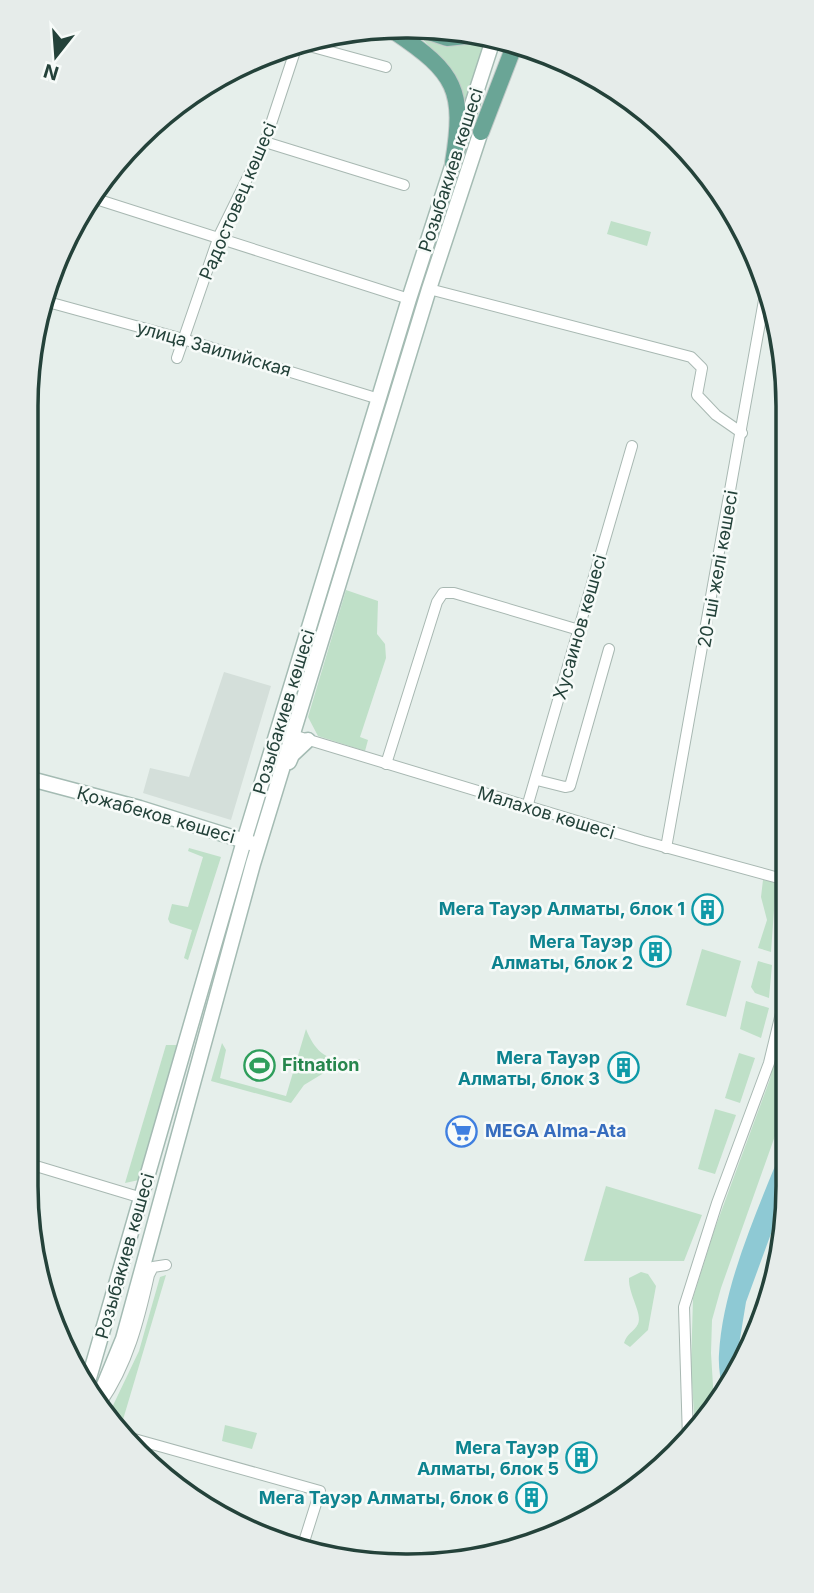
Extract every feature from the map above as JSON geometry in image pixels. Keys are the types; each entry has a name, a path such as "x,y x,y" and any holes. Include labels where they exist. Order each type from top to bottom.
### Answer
{"main road":[{"path":"403,38 437,64 454,89 459,124 453,163"},
{"name":"Розыбакиев көшесі","path":"102,1393 123,1339 213,1000 265,825 285,733 379,399 490,48"},
{"name":"Розыбакиев көшесі","path":"90,1374 244,841 285,733 481,132 505,52"},
{"path":"481,132 511,54"},
{"path":"265,825 292,755 308,740"},
{"name":"Қожабеков көшесі","path":"38,781 140,808 259,846"}],"street":[{"path":"318,50 386,67"},
{"name":"Радостовец көшесі","path":"177,358 219,236 265,142 296,56"},
{"path":"265,142 404,185"},
{"path":"102,201 219,236 409,299"},
{"path":"429,289 691,357 702,368 697,395 716,415 743,433"},
{"name":"улица Заилийская","path":"54,304 183,339 379,399"},
{"name":"20-ші желі көшесі","path":"666,848 743,433 763,311"},
{"name":"Хусаинов көшесі","path":"527,807 632,446"},
{"path":"386,764 437,602 443,593 454,593 579,630"},
{"path":"537,780 565,788 570,786 609,649"},
{"name":"Малахов көшесі","path":"285,733 666,848 776,877"},
{"path":"688,1424 684,1307 713,1214 769,1063 776,1034"},
{"path":"38,1167 142,1198"},
{"path":"104,1395 123,1367 149,1275 153,1268 166,1265"},
{"path":"140,1441 320,1491 305,1540"}],"shaded area":[{"path":"224,672 271,686 231,820 143,793 150,768 189,777"}],"green space":[{"path":"422,39 446,47 463,43 483,47 465,114 462,91 445,62"},
{"path":"611,221 651,232 647,246 607,234"},
{"path":"346,590 378,601 377,634 385,644 386,658 360,737 368,740 365,751 318,736 308,717"},
{"path":"189,848 221,857 188,960 184,958 192,930 170,923 168,919 172,904 188,907 203,857 188,851"},
{"path":"763,880 776,882 771,952 758,948 767,920 761,897"},
{"path":"702,949 741,961 726,1017 686,1005"},
{"path":"758,961 772,965 769,998 755,993 751,987"},
{"path":"746,1001 769,1008 761,1038 740,1029"},
{"path":"306,1029 315,1045 326,1056 341,1060 360,1059 356,1073 332,1068 304,1085 291,1103 211,1081 222,1043 226,1050 220,1078 286,1096"},
{"path":"166,1045 177,1045 139,1180 125,1183"},
{"path":"739,1053 755,1058 740,1103 725,1098"},
{"path":"776,1053 776,1133 712,1320 713,1391 694,1416 691,1367 693,1298 714,1231 770,1079"},
{"path":"715,1109 736,1115 715,1174 698,1169"},
{"path":"606,1186 702,1215 684,1261 584,1261"},
{"path":"641,1272 648,1274 656,1286 648,1330 630,1347 624,1343 639,1320 629,1278"},
{"path":"166,1275 123,1420 112,1407 139,1351 160,1277"},
{"path":"225,1425 257,1433 252,1449 222,1441"}],"water":[{"path":"776,1164 773,1229 746,1302 739,1344 720,1379 719,1354 722,1327 735,1271"}],"place":[{"name":"Мега Тауэр Алматы, блок 1","path":"708,909"},
{"name":"Мега Тауэр Алматы, блок 2","path":"656,952"},
{"name":"Fitnation","path":"259,1065"},
{"name":"Мега Тауэр Алматы, блок 3","path":"623,1068"},
{"name":"MEGA Alma-Ata","path":"462,1131"},
{"name":"Мега Тауэр Алматы, блок 5","path":"582,1458"},
{"name":"Мега Тауэр Алматы, блок 6","path":"532,1498"}]}
